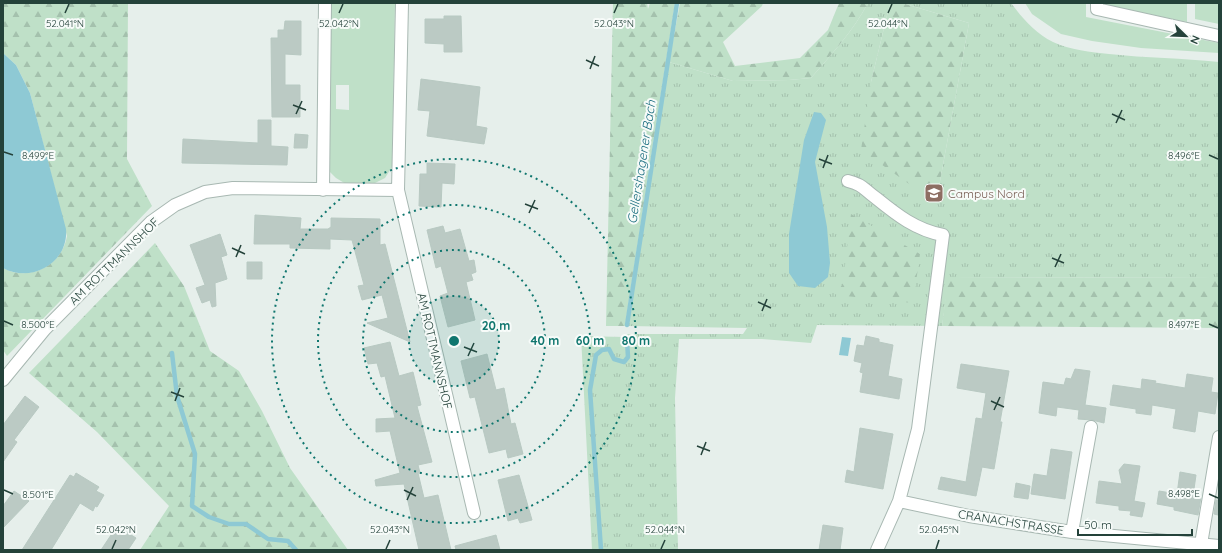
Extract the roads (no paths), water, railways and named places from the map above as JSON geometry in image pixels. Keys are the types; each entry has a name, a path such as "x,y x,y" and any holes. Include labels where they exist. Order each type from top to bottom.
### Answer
{"street":[{"path":"324,190 325,3"},
{"name":"AM ROTTMANNSHOF","path":"402,3 398,190 474,512"},
{"path":"1097,3 1097,9 1219,36"},
{"path":"848,181 861,184 872,196 915,227 943,235 918,429 899,501 877,550"},
{"name":"AM ROTTMANNSHOF","path":"3,380 45,329 151,222 175,205 205,192 233,188 398,190"},
{"path":"1072,532 1091,428"},
{"path":"1201,544 1219,437"},
{"name":"CRANACHSTRASSE","path":"899,501 969,516 1072,532 1219,546"}],"water":[{"path":"3,53 16,65 30,93 66,229 62,251 55,260 46,267 26,273 14,272 3,268"},
{"path":"814,112 821,113 826,120 815,162 827,227 830,263 828,277 815,288 798,286 789,273 789,234 804,140"},
{"path":"842,337 851,338 848,356 839,355"}],"waterway":[{"name":"Gellershagener Bach","path":"627,325 677,3"},
{"name":"Gellershagener Bach","path":"601,550 590,390 596,355 602,350 609,349 614,359 624,362 628,357 627,340"},
{"path":"172,353 177,396 195,454 192,506 209,517 229,524 246,524 268,539 288,541 296,550"}],"place":[{"name":"Campus Nord","path":"934,193"}]}
